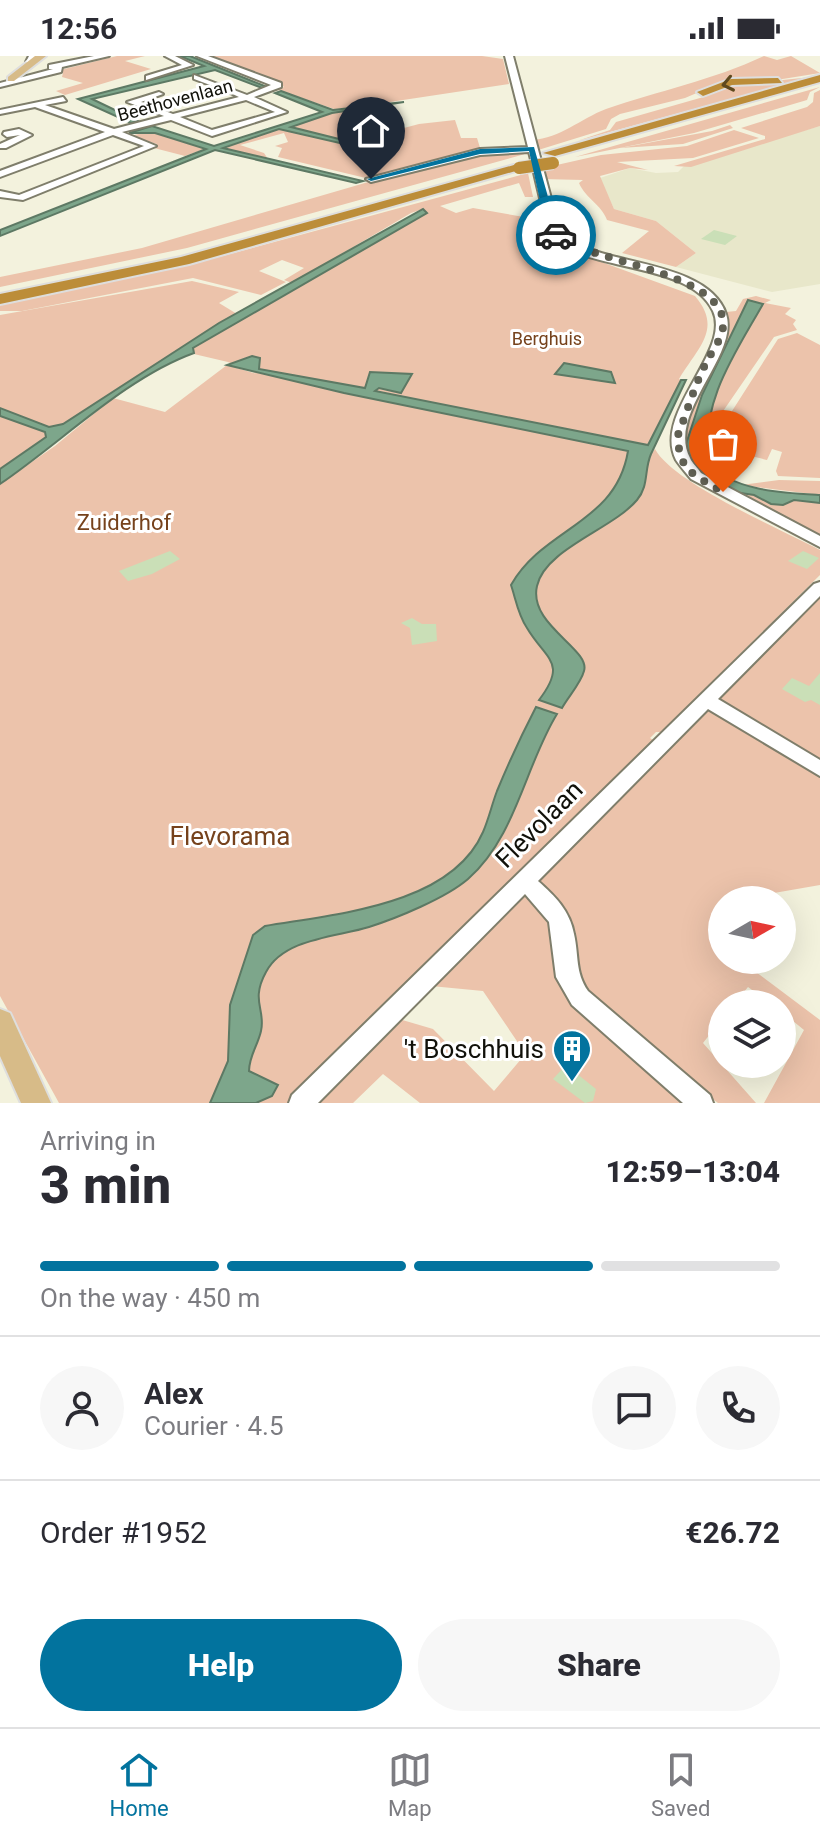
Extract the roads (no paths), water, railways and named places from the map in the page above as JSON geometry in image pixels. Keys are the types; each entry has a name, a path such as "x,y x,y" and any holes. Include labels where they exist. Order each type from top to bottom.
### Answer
{"highway":[{"path":"703,92 733,82 818,84"},
{"path":"0,299 183,261 818,84"},
{"path":"551,156 606,130"},
{"path":"551,156 595,153"},
{"path":"0,291 135,266 519,165"}],"main road":[{"path":"4,79 37,63"},
{"path":"0,1022 36,1103"}],"street":[{"path":"149,78 189,65 169,56"},
{"name":"Beethovenlaan","path":"0,174 110,133 248,97 278,85 201,56"},
{"path":"4,79 100,57"},
{"path":"506,57 555,233 575,247 697,275 684,281"},
{"path":"37,63 59,66"},
{"path":"159,94 129,102 212,133 283,112 197,77"},
{"path":"185,98 226,89"},
{"path":"0,112 63,99"},
{"path":"0,105 15,102 32,106 152,146 20,198 0,194"},
{"path":"1,146 28,135 19,132 7,134"},
{"path":"1,146 18,149"},
{"path":"371,179 480,152 532,149"},
{"path":"33,152 48,155"},
{"path":"577,242 684,281 712,300 720,311 723,328 678,435 681,462 696,476 820,542"},
{"name":"Flevolaan","path":"301,1103 820,587"},
{"path":"705,699 820,769"},
{"path":"523,880 545,899 559,920 565,979 580,998 701,1103"}],"place":[{"name":"'t Boschhuis","path":"572,1083"}],"park label":[{"name":"Berghuis","path":"547,338"},
{"name":"Zuiderhof","path":"124,522"},
{"name":"Flevorama","path":"230,836"}]}
